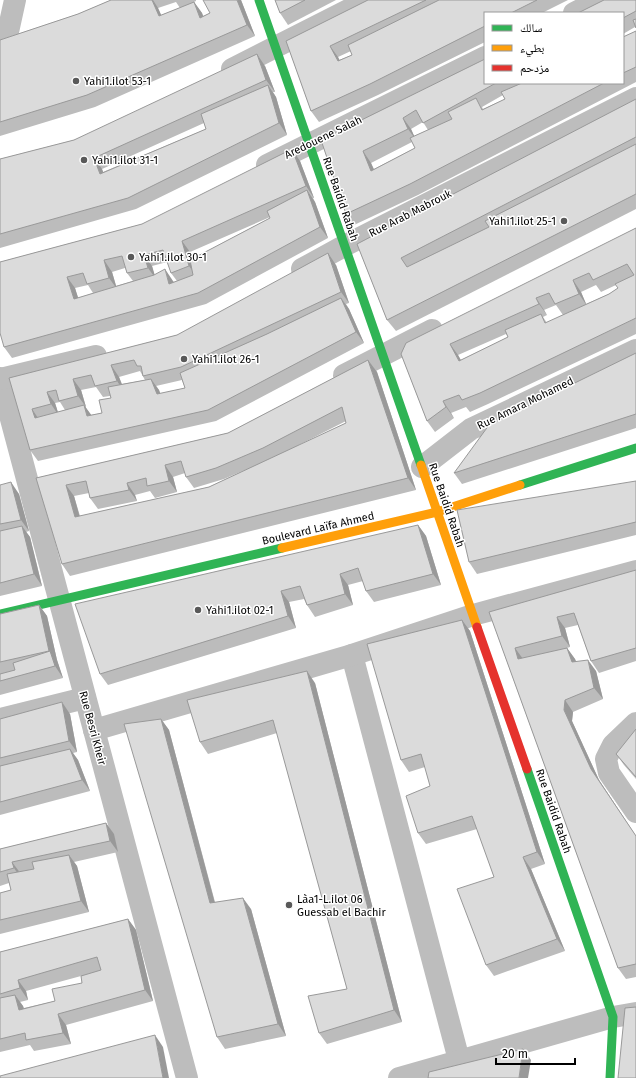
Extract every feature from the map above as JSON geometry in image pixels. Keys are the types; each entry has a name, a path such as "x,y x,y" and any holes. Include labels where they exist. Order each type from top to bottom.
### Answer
{"street":[{"path":"3,40 16,0"},
{"name":"Rue Baidid Rabah","path":"259,0 613,1017"},
{"path":"214,78 276,48 368,0"},
{"path":"576,12 600,0"},
{"path":"3,40 27,34"},
{"name":"Aredouene Salah","path":"252,172 484,57"},
{"name":"Rue Arab Mabrouk","path":"283,279 344,246 636,98"},
{"path":"327,384 453,320"},
{"name":"Rue Amara Mohamed","path":"422,467 470,429 636,350"},
{"path":"0,379 113,352"},
{"name":"Rue Besri Kheir","path":"0,379 17,482 59,600 94,730 112,826 167,1037 187,1078"},
{"name":"Boulevard Laïfa Ahmed","path":"0,614 437,512 636,448"},
{"path":"17,482 49,475"},
{"path":"94,730 352,655 473,615 636,571"},
{"path":"352,655 459,1060"},
{"path":"0,719 85,698"},
{"path":"636,723 613,745 606,759 608,773 636,812"},
{"path":"412,1076 459,1060 613,1017 636,1013"},
{"path":"610,1078 613,1017"}],"building":[{"name":"Yahi1.ilot 53-1","path":"111,0 152,0 159,16 194,2 200,18 210,13 203,0 237,0 247,25 87,95 0,122 0,40 78,14"},
{"path":"275,0 305,0 280,13"},
{"path":"368,0 426,0 330,46 338,61 352,55 348,45 439,0 537,0 513,12 484,12 484,27 370,84 311,111 286,41"},
{"path":"604,0 636,0 636,11 624,17 624,12 580,12"},
{"path":"636,19 636,28 633,20"},
{"path":"636,31 636,67 624,73 624,37"},
{"name":"Yahi1.ilot 31-1","path":"257,54 266,80 94,158 100,174 206,129 201,114 268,85 279,123 128,198 0,234 0,159 74,140"},
{"path":"484,59 484,84 494,84 423,123 416,110 403,118 408,129 363,151 371,171 415,148 410,138 452,119 448,112 476,98 482,110 505,99 501,92 520,84 602,84 410,184 346,214 321,140"},
{"name":"Yahi1.ilot 25-1","path":"636,99 636,137 401,258 407,267 489,227 485,221 636,144 636,194 387,320 357,244"},
{"name":"Yahi1.ilot 30-1","path":"292,149 306,186 182,241 189,266 171,273 163,250 144,255 148,268 127,273 122,256 104,260 109,278 87,284 83,273 67,277 74,299 154,275 165,269 169,284 193,275 190,260 270,218 267,211 307,190 320,227 198,293 4,347 0,333 0,262 142,224"},
{"path":"636,228 636,318 480,393 462,400 459,395 443,401 446,407 427,421 401,354 406,343","holes":["627,264 634,275 615,284 618,288 609,294 545,323 541,314 505,330 508,337 459,361 450,344 539,304 536,298 549,293 555,304 579,294 573,280 589,273 593,280"]},
{"name":"Yahi1.ilot 26-1","path":"328,253 341,292 181,367 143,376 141,366 137,366 134,360 111,365 117,381 95,386 91,375 73,379 78,396 59,401 56,390 47,392 51,404 32,409 35,418 84,405 87,416 102,413 99,400 111,398 108,387 151,379 157,394 185,388 180,373 267,334 341,298 356,332 208,410 30,450 9,378 177,335"},
{"path":"636,353 636,414 454,473 489,425"},
{"path":"368,360 408,478 62,564 36,478 228,433","holes":["342,407 346,423 209,487 75,517 66,485 86,481 90,498 129,490 127,483 146,478 147,486 169,481 165,465 181,461 186,477 216,468 263,448"]},
{"path":"636,481 636,522 469,562 457,510"},
{"path":"11,482 21,520 0,524 0,485"},
{"name":"Yahi1.ilot 02-1","path":"418,525 433,574 366,591 358,568 340,574 345,594 307,605 300,586 281,591 288,616 100,674 75,604"},
{"path":"22,526 34,574 0,583 0,531"},
{"path":"636,570 636,648 591,661 574,613 557,617 562,636 515,648 518,659 567,648 572,662 588,660 594,688 565,700 564,710 591,769 636,836 636,964 618,968 489,612"},
{"path":"39,605 49,651 0,662 0,614"},
{"path":"462,620 537,852 523,857 557,939 486,965 457,889 494,877 472,816 418,833 406,796 430,786 421,754 401,760 367,644"},
{"path":"50,651 55,666 0,681 0,674 15,670 13,663"},
{"path":"307,671 394,1010 319,1033 308,996 347,989 273,720 200,742 187,700"},
{"path":"62,702 69,741 0,758 0,719"},
{"path":"161,719 210,903 243,898 278,1024 217,1037 124,724"},
{"path":"636,729 636,777 616,754"},
{"path":"70,749 82,780 0,802 0,766"},
{"path":"106,823 110,841 12,862 14,868 0,872 0,849"},
{"path":"69,855 81,901 0,920 0,893 11,890 7,874 34,869 32,862"},
{"path":"128,919 145,990 58,1014 63,1033 26,1040 25,1033 0,1039 0,998 15,995 19,1010 55,1001 52,989 82,983 81,976 101,970 97,957 18,980 20,988 0,994 0,952"},
{"path":"636,1007 636,1078 618,1078 625,1008"},
{"path":"155,1035 163,1078 0,1078 0,1076"},
{"path":"523,1049 519,1078 428,1078 429,1072"}],"traffic: fast":[{"path":"259,0 421,465"},
{"path":"520,485 636,448"},
{"path":"0,614 282,548"},
{"path":"527,769 613,1017 610,1078"}],"traffic: slow":[{"path":"421,465 477,627"},
{"path":"282,548 437,512 520,485"}],"traffic: jam":[{"path":"477,627 527,769"}],"place":[{"name":"Yahi1.ilot 53-1","path":"76,81"},
{"name":"Yahi1.ilot 31-1","path":"84,160"},
{"name":"Yahi1.ilot 25-1","path":"564,221"},
{"name":"Yahi1.ilot 30-1","path":"131,257"},
{"name":"Yahi1.ilot 26-1","path":"184,359"},
{"name":"Yahi1.ilot 02-1","path":"198,610"},
{"name":"Làa1-L.ilot 06 Guessab el Bachir","path":"289,905"}]}
